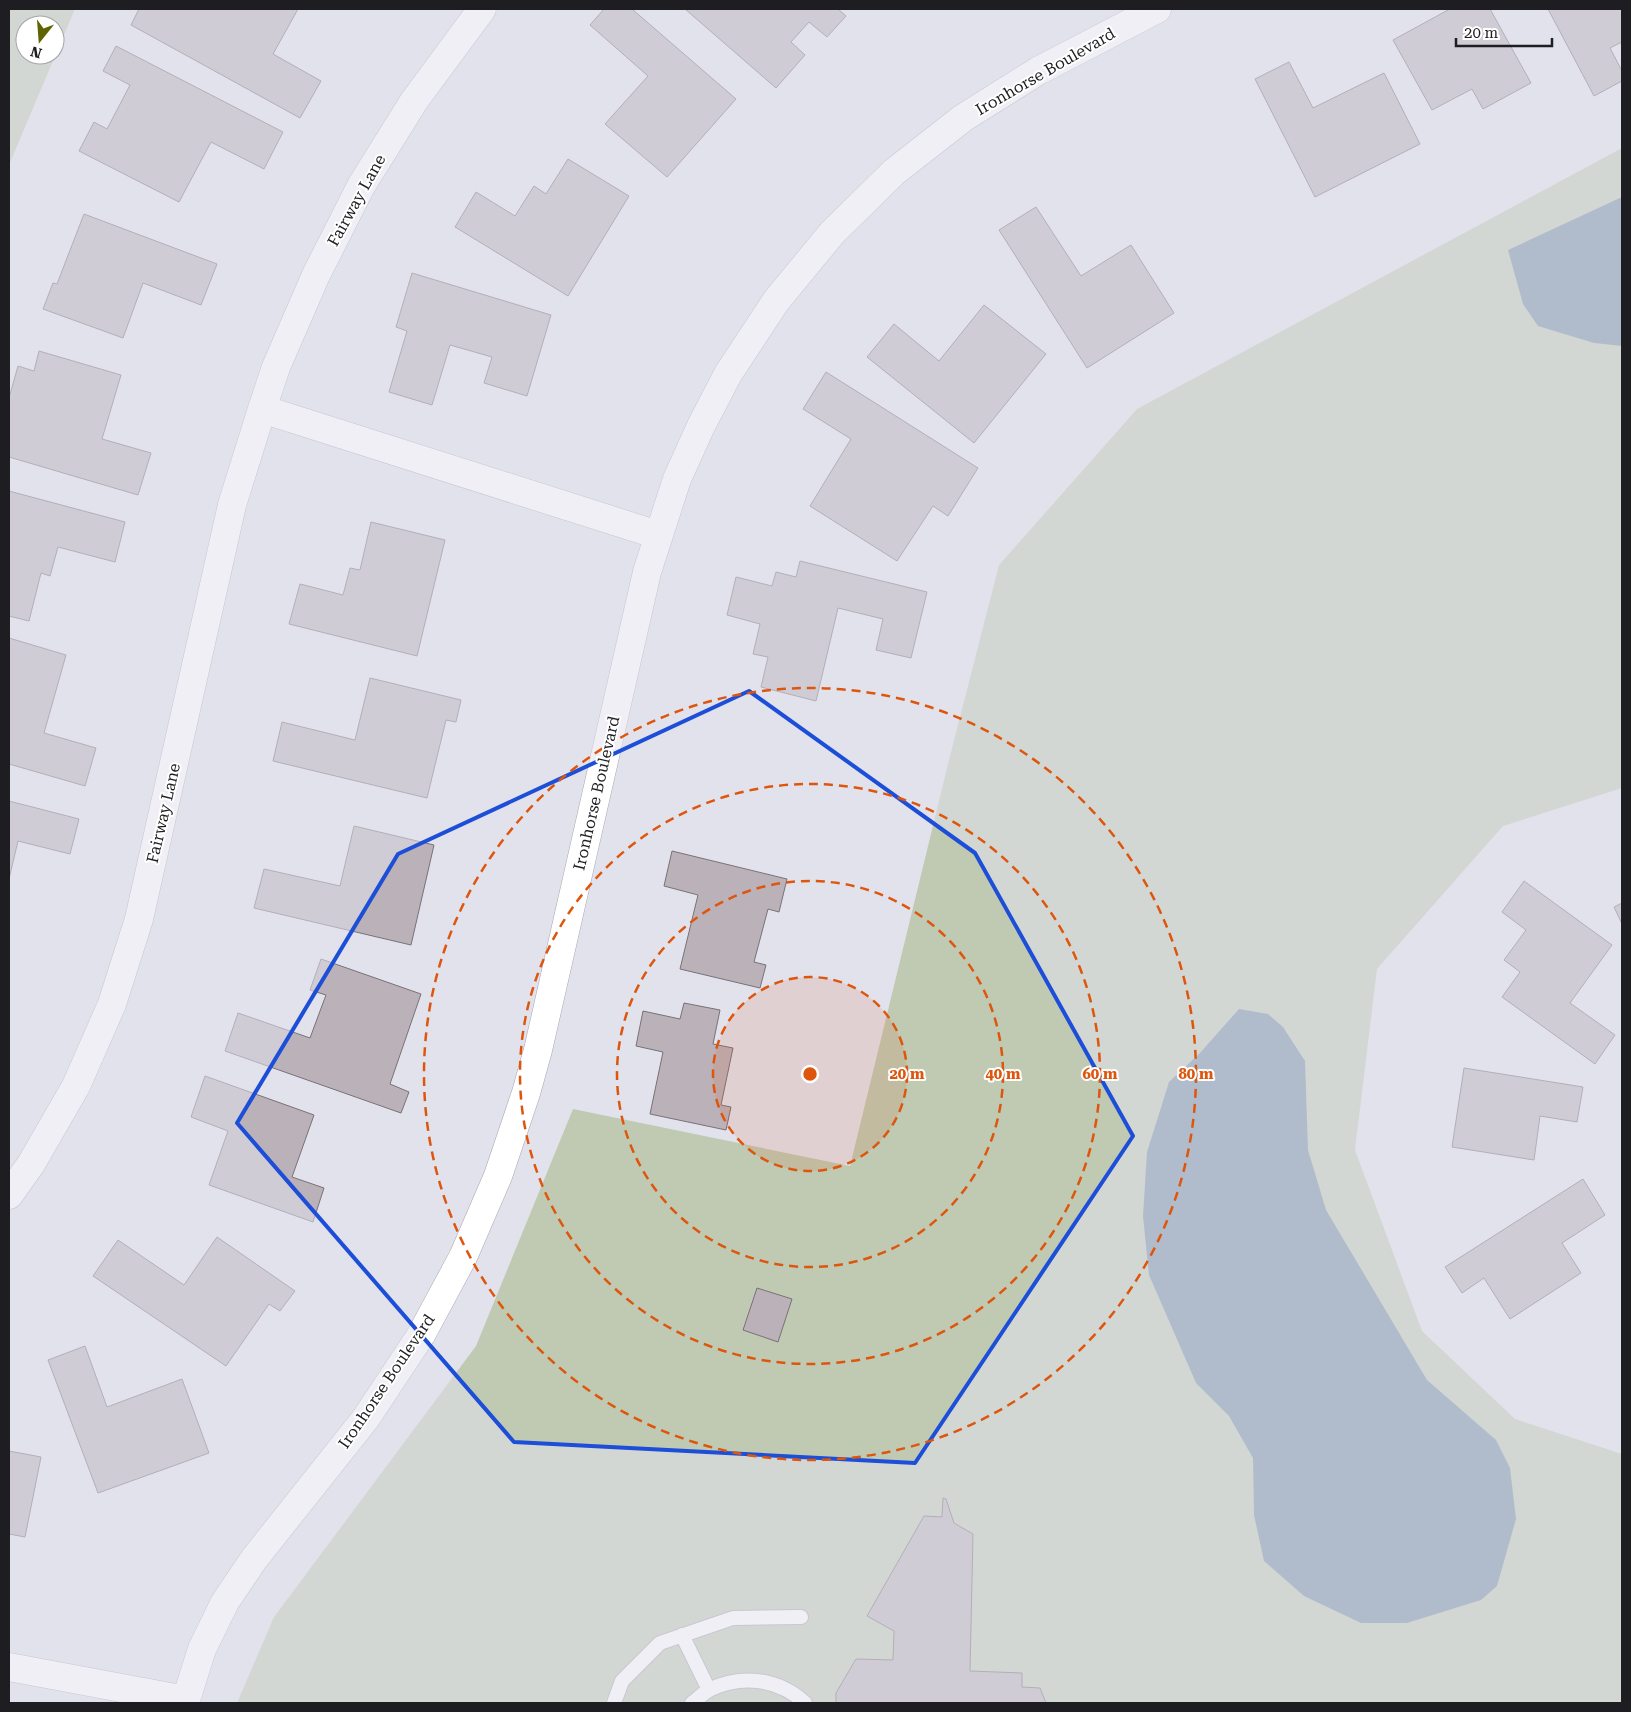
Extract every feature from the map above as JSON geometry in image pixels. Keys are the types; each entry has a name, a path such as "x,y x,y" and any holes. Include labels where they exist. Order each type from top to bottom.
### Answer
{"street":[{"name":"Fairway Lane","path":"9,1195 31,1164 76,1086 112,1004 139,919 232,505 276,367 316,275 361,186 414,101 482,9"},
{"name":"Ironhorse Boulevard","path":"186,1702 202,1649 225,1602 254,1559 366,1418 420,1335 463,1257 498,1176 526,1093 538,1050 645,581 658,535 677,479 701,426 728,374 776,301 832,233 894,172 963,118 1038,72 1157,9"},
{"path":"262,409 658,535"},
{"path":"9,1667 186,1702"}],"lane":[{"path":"614,1703 622,1681 660,1643 733,1618 802,1617"},
{"path":"682,1635 709,1690"},
{"path":"692,1703 709,1690 733,1681 758,1680 783,1687 804,1703"}],"highlighted area":[{"path":"749,691 975,853 1133,1136 915,1463 514,1442 237,1123 398,854"}],"green space":[{"path":"9,9 75,9 65,33 65,15 15,15 15,65 51,65 9,165"},
{"path":"1622,148 1622,788 1503,826 1377,969 1355,1150 1422,1331 1515,1419 1622,1454 1622,1703 237,1703 274,1617 476,1346 573,1109 850,1166 950,756 999,565 1137,409"}],"water":[{"path":"1622,197 1622,346 1594,343 1538,326 1523,304 1508,250"},
{"path":"1239,1009 1268,1014 1283,1027 1305,1061 1308,1150 1326,1210 1427,1380 1496,1440 1510,1468 1516,1519 1497,1586 1481,1600 1407,1623 1361,1623 1304,1596 1264,1561 1254,1515 1253,1458 1229,1416 1196,1383 1149,1275 1143,1216 1147,1152 1169,1082 1199,1054"}],"building":[{"path":"139,9 298,9 273,54 321,81 300,118 131,25"},
{"path":"604,9 632,9 736,99 667,177 605,124 648,76 590,25"},
{"path":"685,9 838,9 846,16 827,37 809,22 791,42 805,55 776,88"},
{"path":"1447,9 1490,9 1531,83 1483,109 1472,89 1432,110 1393,40"},
{"path":"1548,9 1622,9 1622,42 1610,48 1622,71 1622,81 1594,96"},
{"path":"116,46 283,132 264,169 211,142 179,202 79,151 94,122 107,129 130,85 103,71"},
{"path":"1289,62 1313,108 1384,73 1420,144 1315,197 1255,79"},
{"path":"568,159 629,196 568,296 455,227 476,192 515,216 534,186 546,194"},
{"path":"1036,207 1081,276 1131,245 1174,313 1087,368 999,230"},
{"path":"84,214 217,264 201,305 143,283 123,338 43,309 53,283 57,284"},
{"path":"412,273 551,315 527,396 484,383 492,357 450,345 432,405 389,392 407,331 396,327"},
{"path":"984,305 1046,354 974,443 867,357 894,324 939,361"},
{"path":"39,351 121,375 102,439 151,453 138,495 9,457 9,398 18,366 34,371"},
{"path":"826,372 978,468 948,516 933,506 897,561 810,506 851,439 803,409"},
{"path":"9,491 125,522 115,562 58,547 50,576 41,573 29,621 9,616"},
{"path":"371,522 445,540 417,656 289,624 300,584 343,595 350,568 360,570"},
{"path":"800,561 927,592 911,658 876,650 883,619 838,608 816,701 761,687 768,657 753,654 760,624 727,615 736,577 772,586 776,572 796,577"},
{"path":"9,638 66,655 44,733 96,748 85,786 9,764"},
{"path":"370,678 461,700 456,722 446,720 427,798 273,761 282,722 355,740"},
{"path":"9,801 79,819 70,854 18,841 9,879"},
{"path":"354,826 434,845 411,945 254,908 264,869 340,886"},
{"path":"672,851 787,879 779,912 768,909 754,962 766,965 760,988 680,969 698,895 664,886"},
{"path":"1524,881 1612,945 1570,1003 1615,1035 1595,1064 1502,997 1520,972 1504,960 1526,930 1502,912"},
{"path":"1622,903 1622,924 1614,907"},
{"path":"321,959 421,994 390,1084 409,1092 401,1113 225,1051 238,1013 310,1038 326,995 310,990"},
{"path":"684,1003 720,1010 713,1044 733,1048 721,1105 731,1107 726,1130 650,1114 663,1052 636,1046 643,1011 680,1019"},
{"path":"1464,1068 1583,1087 1577,1122 1540,1116 1534,1160 1452,1147"},
{"path":"205,1076 314,1115 292,1177 324,1188 313,1222 209,1185 228,1131 191,1117"},
{"path":"1583,1179 1605,1215 1562,1243 1581,1273 1510,1319 1484,1278 1462,1293 1445,1267"},
{"path":"217,1237 295,1291 280,1311 269,1304 226,1366 93,1276 118,1240 184,1285"},
{"path":"757,1288 792,1299 778,1342 743,1330"},
{"path":"85,1346 107,1407 182,1379 209,1453 98,1493 48,1360"},
{"path":"9,1451 41,1457 25,1537 9,1534"},
{"path":"943,1498 946,1499 954,1523 973,1534 970,1671 1022,1673 1022,1687 1040,1688 1046,1703 836,1703 836,1693 856,1659 893,1660 894,1631 867,1616 924,1516 942,1517"}]}
